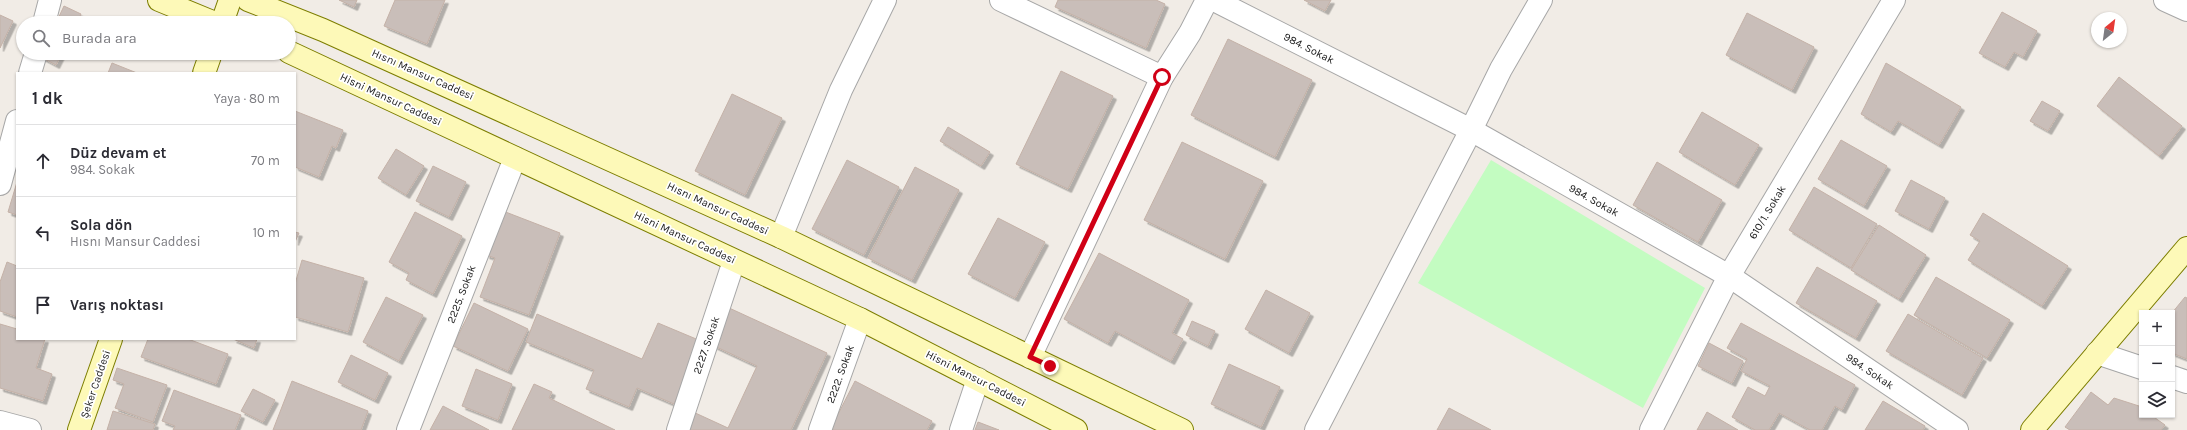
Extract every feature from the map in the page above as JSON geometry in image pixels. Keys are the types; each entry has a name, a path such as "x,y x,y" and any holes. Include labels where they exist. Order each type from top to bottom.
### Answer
{"main road":[{"path":"159,0 198,16"},
{"path":"224,16 230,0"},
{"name":"Hısnı Mansur Caddesi","path":"248,0 288,16"},
{"name":"Hısnı Mansur Caddesi","path":"296,19 782,237 1182,430"},
{"name":"Hisni Mansur Caddesi","path":"296,55 734,261 860,318 1076,430"},
{"path":"204,72 209,60"},
{"path":"2032,430 2097,353 2183,260"},
{"name":"Şeker Caddesi","path":"79,430 111,340"}],"street":[{"path":"46,16 50,0"},
{"path":"782,237 841,90 885,0"},
{"path":"1001,0 1162,77"},
{"path":"1030,357 1162,77 1190,33 1207,0"},
{"name":"984. Sokak","path":"1214,0 1471,130 1729,276 1958,430"},
{"path":"1316,430 1501,69 1541,0"},
{"name":"610/1. Sokak","path":"1651,430 1729,276 1894,0"},
{"path":"2165,0 2187,10"},
{"path":"30,72 34,60"},
{"path":"0,184 16,125"},
{"name":"2225. Sokak","path":"408,430 515,158"},
{"name":"2227. Sokak","path":"678,430 734,261"},
{"name":"2222. Sokak","path":"820,430 860,318"},
{"path":"2097,353 2139,367"},
{"path":"961,430 978,379"},
{"path":"2175,379 2187,382"},
{"path":"0,422 30,430"}],"green space":[{"path":"1491,160 1705,288 1643,408 1418,283"}],"building":[{"path":"339,0 357,0 354,7"},
{"path":"395,0 445,0 427,44 384,26"},
{"path":"1058,0 1156,0 1165,4 1146,48 1055,7"},
{"path":"1304,0 1331,0 1325,11"},
{"path":"64,6 81,14 80,16 59,16"},
{"path":"2002,12 2037,31 2023,57 2014,52 2005,67 1979,53"},
{"path":"1747,13 1814,47 1792,90 1726,55"},
{"path":"0,15 13,21 0,48"},
{"path":"1228,39 1312,80 1275,157 1191,115"},
{"path":"47,60 58,60 56,65"},
{"path":"112,63 134,72 108,72"},
{"path":"1886,63 1961,107 1939,145 1898,121 1891,132 1861,114"},
{"path":"1061,71 1113,96 1068,189 1016,164"},
{"path":"2119,77 2182,126 2159,156 2097,106"},
{"path":"732,94 782,118 745,195 695,171"},
{"path":"2042,101 2060,111 2048,131 2030,121"},
{"path":"296,111 343,130 336,148 332,146 319,177 296,167"},
{"path":"1702,112 1759,145 1735,185 1679,152"},
{"path":"948,127 990,152 981,166 940,141"},
{"path":"1841,140 1887,166 1864,206 1818,179"},
{"path":"1182,142 1263,181 1225,259 1144,220"},
{"path":"396,149 424,166 406,195 378,178"},
{"path":"847,160 899,187 864,255 812,229"},
{"path":"1657,162 1722,200 1698,242 1633,205"},
{"path":"433,166 466,182 449,217 416,201"},
{"path":"915,167 959,190 912,280 868,258"},
{"path":"1911,180 1945,198 1929,229 1895,211"},
{"path":"16,185 16,215 8,212"},
{"path":"1814,187 1877,224 1851,268 1789,230"},
{"path":"503,211 560,233 529,315 480,297 495,258 486,255"},
{"path":"415,212 462,236 433,294 406,280 409,273 389,262"},
{"path":"1983,213 2068,266 2042,306 1968,260 1980,241 1970,235"},
{"path":"998,218 1045,242 1015,298 968,274"},
{"path":"1879,225 1926,255 1899,299 1851,270"},
{"path":"296,232 299,233 296,240"},
{"path":"1099,253 1189,300 1172,333 1183,339 1171,361 1115,331 1108,343 1064,319"},
{"path":"302,260 364,278 348,332 296,317 296,281"},
{"path":"7,262 16,266 16,317 0,311 0,282"},
{"path":"1817,267 1877,301 1856,338 1796,303"},
{"path":"1936,277 2010,320 1987,358 1914,315"},
{"path":"1266,290 1310,313 1289,353 1245,329"},
{"path":"386,297 423,315 399,361 363,342"},
{"path":"2185,297 2187,298 2187,359 2175,354 2174,310"},
{"path":"474,303 528,329 508,371 453,346"},
{"path":"727,307 827,353 791,430 685,430 691,411 728,428 757,366 710,344"},
{"path":"537,314 642,359 658,323 701,341 674,404 637,388 629,407 586,389 594,370 526,342"},
{"path":"1908,314 1983,358 1962,395 1886,351"},
{"path":"1192,321 1215,331 1208,346 1186,335"},
{"path":"1741,323 1855,385 1842,410 1835,406 1822,430 1810,430 1779,413 1769,430 1755,430 1732,417 1748,387 1765,396 1770,386 1741,371 1747,359 1727,348"},
{"path":"0,324 16,329 16,340 45,340 36,368 52,374 43,401 0,388"},
{"path":"148,340 191,340 228,354 216,384 141,357"},
{"path":"235,340 257,340 254,348"},
{"path":"1709,343 1743,361 1732,383 1698,366"},
{"path":"351,355 388,373 375,400 338,382"},
{"path":"1229,364 1280,387 1261,427 1211,404"},
{"path":"117,368 167,385 153,422 115,408 124,384 113,380"},
{"path":"476,369 512,384 498,420 462,406"},
{"path":"292,381 368,411 361,430 273,430"},
{"path":"855,381 932,421 927,430 830,430"},
{"path":"534,384 552,392 549,398 615,430 512,430"},
{"path":"253,389 275,400 263,422 241,411"},
{"path":"174,390 241,415 235,430 173,430 175,426 162,421"},
{"path":"2091,392 2108,405 2114,398 2139,406 2139,418 2155,418 2165,425 2161,430 2070,430 2065,427"},
{"path":"1883,401 1925,426 1923,430 1865,430"},
{"path":"443,406 489,430 430,430"},
{"path":"1449,408 1491,430 1437,430"},
{"path":"113,411 155,424 153,430 107,430"},
{"path":"1707,412 1738,430 1697,430"},
{"path":"978,422 999,430 975,430"}],"route":[{"path":"1050,366 1030,357 1162,77"}]}
